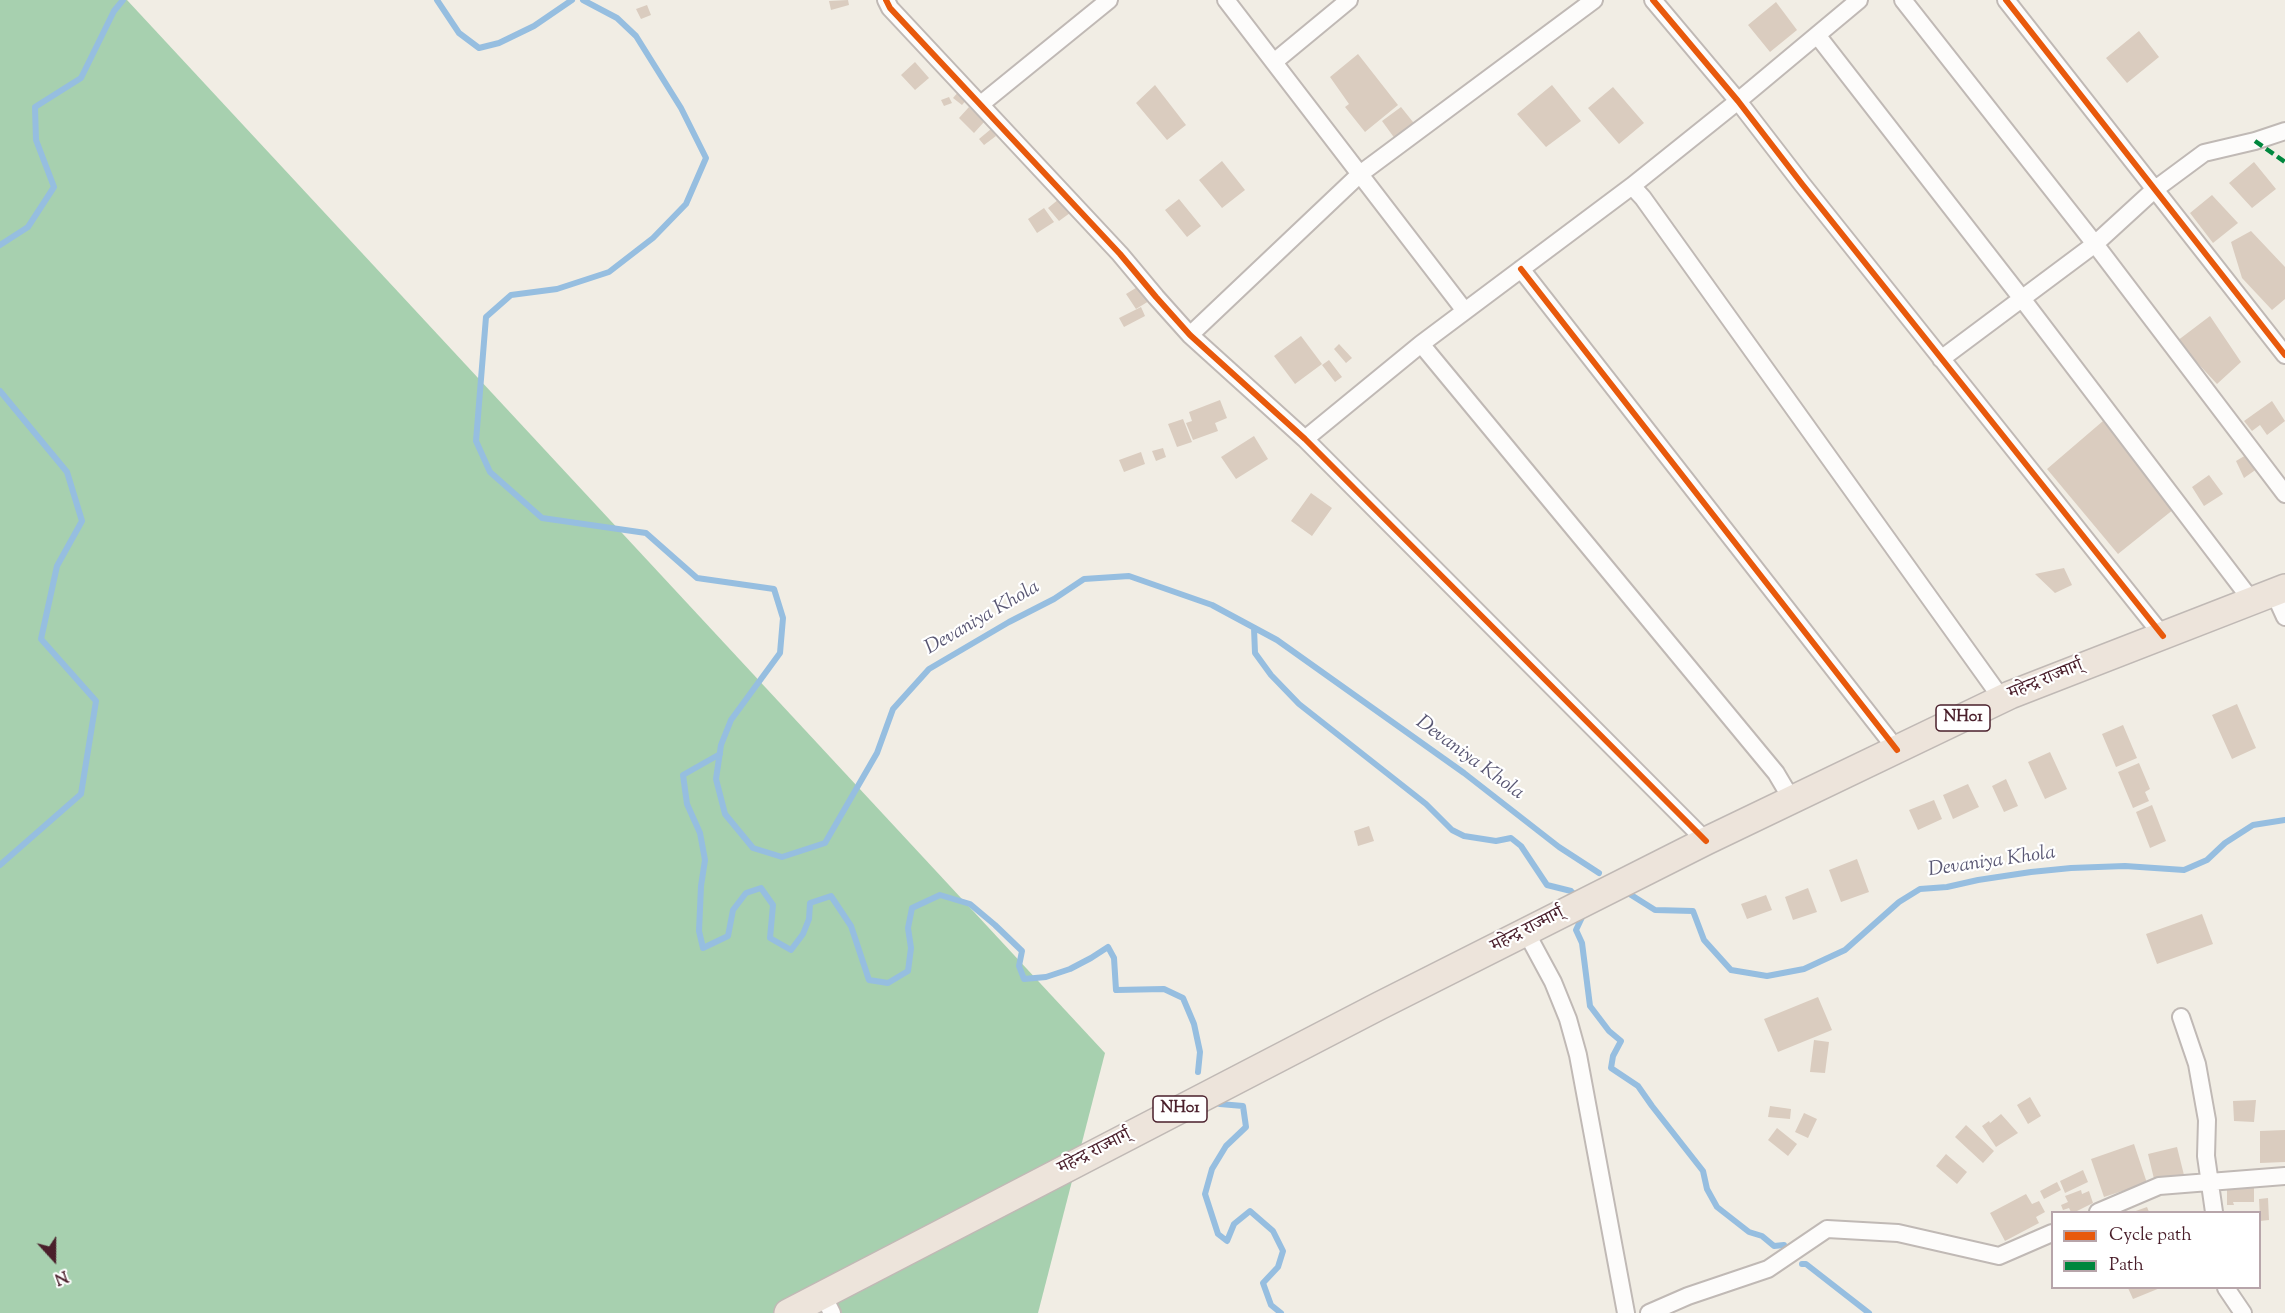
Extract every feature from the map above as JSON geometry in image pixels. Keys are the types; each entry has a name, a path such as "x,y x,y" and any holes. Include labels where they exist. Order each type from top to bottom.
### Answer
{"highway":[{"name":"महेन्द्र राज्मार्ग्","path":"788,1313 827,1304 1379,1006 1650,868 2002,699 2270,594"}],"street":[{"path":"886,0 890,8 1120,254 1190,335 1305,439 1706,841"},
{"path":"981,104 1109,0"},
{"path":"1226,0 1465,310"},
{"path":"1274,62 1350,0"},
{"path":"1190,335 1360,174 1594,0"},
{"path":"1653,0 1738,101 2163,636"},
{"path":"1305,439 1421,344 1632,186 1859,0"},
{"path":"1903,0 2095,244 2285,494"},
{"path":"2006,0 2285,355"},
{"path":"1817,35 2023,300 2270,594 2285,617"},
{"path":"1941,359 2095,244 2154,189 2204,153 2285,131"},
{"path":"1632,186 1643,198 2002,699"},
{"path":"1521,269 1897,750"},
{"path":"1421,344 1776,773 1792,800"},
{"path":"1526,932 1553,982 1568,1019 1578,1054 1626,1313"},
{"path":"2181,1017 2197,1064 2207,1120 2206,1156 2214,1211"},
{"path":"2100,1211 2159,1186 2285,1176"},
{"path":"1649,1313 1688,1296 1768,1269 1827,1229 1898,1233 1999,1256 2051,1233"},
{"path":"2227,1289 2243,1313"}],"green space":[{"path":"0,0 127,0 1105,1053 1038,1313 0,1313"}],"building":[{"path":"848,0 849,5 831,10 829,1"},
{"path":"1776,2 1797,30 1770,52 1748,25"},
{"path":"647,5 651,15 641,19 636,9"},
{"path":"2139,31 2159,57 2127,83 2106,58"},
{"path":"1358,54 1398,105 1365,132 1345,107 1349,104 1330,77"},
{"path":"915,62 929,78 915,90 901,75"},
{"path":"1155,85 1186,125 1167,140 1136,103"},
{"path":"1552,85 1581,121 1546,147 1517,114"},
{"path":"1613,87 1644,123 1619,144 1588,108"},
{"path":"959,91 968,98 962,105 953,98"},
{"path":"949,97 952,103 944,106 941,100"},
{"path":"969,107 984,122 974,133 959,118"},
{"path":"1401,107 1421,132 1401,147 1382,121"},
{"path":"991,129 996,136 984,145 979,139"},
{"path":"1222,161 1245,190 1222,208 1199,180"},
{"path":"2254,162 2276,189 2252,208 2229,183"},
{"path":"2212,195 2238,223 2213,243 2190,213"},
{"path":"1059,199 1070,213 1059,221 1048,208"},
{"path":"1179,199 1201,226 1187,237 1165,210"},
{"path":"1044,208 1054,222 1037,233 1028,219"},
{"path":"2251,231 2285,267 2285,299 2272,310 2242,278 2231,242"},
{"path":"1139,286 1149,301 1136,309 1126,294"},
{"path":"1141,307 1145,316 1124,327 1119,318"},
{"path":"2210,316 2241,362 2217,384 2177,341"},
{"path":"1301,336 1322,364 1295,384 1274,356"},
{"path":"1339,344 1352,358 1346,363 1334,349"},
{"path":"1329,360 1342,377 1335,382 1322,365"},
{"path":"1220,400 1227,418 1215,423 1218,431 1193,440 1186,423 1192,421 1189,412"},
{"path":"2272,401 2285,421 2267,435 2260,425 2252,431 2244,421"},
{"path":"1183,419 1192,442 1177,447 1168,424"},
{"path":"2103,421 2174,509 2118,554 2047,469"},
{"path":"1254,436 1268,459 1236,479 1221,457"},
{"path":"1163,448 1166,457 1156,461 1152,451"},
{"path":"1141,452 1145,464 1124,472 1119,460"},
{"path":"2251,452 2261,466 2244,478 2236,461"},
{"path":"2209,475 2223,494 2204,506 2192,487"},
{"path":"1311,493 1332,508 1312,536 1291,521"},
{"path":"2064,568 2072,585 2055,593 2035,574"},
{"path":"2237,704 2256,748 2232,759 2212,715"},
{"path":"2123,725 2137,758 2116,767 2102,734"},
{"path":"2050,752 2067,789 2045,799 2028,762"},
{"path":"2139,763 2150,789 2145,792 2149,801 2133,808 2118,772"},
{"path":"2006,779 2018,806 2004,812 1992,786"},
{"path":"1968,784 1979,807 1953,819 1943,795"},
{"path":"1934,800 1942,819 1918,830 1909,810"},
{"path":"2152,805 2166,841 2150,848 2136,812"},
{"path":"1369,826 1374,841 1358,846 1354,831"},
{"path":"1857,859 1869,892 1841,902 1829,870"},
{"path":"1808,888 1817,912 1793,920 1785,897"},
{"path":"1766,895 1772,910 1747,919 1741,904"},
{"path":"2202,914 2213,944 2157,964 2146,934"},
{"path":"1818,997 1832,1030 1778,1052 1764,1019"},
{"path":"1814,1040 1829,1042 1825,1073 1810,1072"},
{"path":"2030,1097 2041,1116 2028,1124 2017,1105"},
{"path":"2256,1100 2254,1122 2234,1121 2233,1101"},
{"path":"1770,1106 1791,1109 1790,1119 1768,1117"},
{"path":"1804,1113 1817,1119 1808,1138 1795,1132"},
{"path":"2001,1114 2018,1133 1996,1147 1982,1126"},
{"path":"1966,1125 1994,1151 1983,1163 1955,1137"},
{"path":"1777,1128 1797,1144 1788,1156 1768,1140"},
{"path":"2285,1130 2285,1162 2260,1163 2260,1131"},
{"path":"2134,1144 2147,1183 2104,1197 2091,1159"},
{"path":"2177,1147 2184,1175 2155,1183 2148,1154"},
{"path":"1946,1154 1967,1172 1957,1184 1936,1166"},
{"path":"2083,1170 2088,1182 2065,1193 2060,1181"},
{"path":"2227,1181 2254,1181 2254,1202 2233,1202 2234,1205 2227,1205"},
{"path":"2057,1182 2061,1190 2044,1199 2040,1191"},
{"path":"2081,1190 2082,1194 2089,1191 2093,1203 2077,1211 2070,1211 2069,1208 2063,1210 2061,1205 2068,1202 2065,1196"},
{"path":"2026,1194 2032,1204 2039,1201 2045,1212 2036,1217 2039,1223 2005,1241 1990,1213"},
{"path":"2268,1198 2269,1220 2261,1221 2259,1199"},
{"path":"2147,1207 2149,1211 2136,1211"},
{"path":"2128,1289 2158,1289 2133,1299"}],"waterway":[{"path":"0,245 28,227 54,187 36,140 35,107 81,78 114,11 123,0"},
{"name":"Devaniya Khola","path":"437,0 459,33 479,48 499,43 534,26 572,0"},
{"name":"Devaniya Khola","path":"583,0 617,18 636,36 681,108 706,158 686,204 653,238 609,272 557,289 511,295 486,317 476,441 490,472 542,518 646,533 697,578 774,589 783,618 780,653 731,720 721,745 716,779 725,814 753,848 782,857 825,843 877,753 893,709 929,669 1009,622 1054,599 1084,579 1129,576 1212,605 1277,640 1464,773 1559,847 1599,873"},
{"path":"0,391 67,472 82,521 57,566 41,639 96,701 81,794 0,865"},
{"path":"1254,628 1255,653 1271,675 1299,704 1426,804 1452,830 1464,836 1496,841 1511,838 1521,846 1547,885 1571,891 1578,898"},
{"path":"720,754 683,775 687,804 700,833 705,860 699,931 703,948 728,936 733,910 746,893 761,888 773,905 770,938 791,950 803,934 809,919 810,903 831,896 851,926 869,980 888,983 908,971 911,948 908,928 912,908 940,895 970,904 1022,951 1019,966 1024,979 1046,977 1070,969 1108,947 1114,958 1116,990 1164,989 1183,998 1194,1024 1200,1052 1198,1072"},
{"name":"Devaniya Khola","path":"1628,893 1655,910 1693,911 1704,940 1731,970 1767,976 1804,969 1845,950 1899,902 1920,889 2071,868 2125,866 2184,870 2207,860 2225,843 2253,825 2285,820"},
{"path":"1584,913 1576,930 1582,943 1590,1006 1609,1031 1621,1041 1613,1056 1611,1068 1638,1086 1703,1171 1707,1189 1717,1207 1749,1232 1762,1236 1774,1246 1784,1245"},
{"path":"1220,1104 1243,1106 1246,1127 1226,1146 1212,1169 1205,1194 1218,1234 1227,1241 1234,1224 1250,1211 1273,1231 1283,1251 1278,1267 1263,1283 1271,1305 1281,1313"},
{"path":"1802,1264 1806,1264 1869,1313"}],"marked path":[{"path":"2255,141 2285,162"}],"cycle path":[{"path":"886,0 890,8 1120,254 1190,335 1305,439 1706,841"},
{"path":"1653,0 1738,101 2163,636"},
{"path":"2006,0 2285,355"},
{"path":"1521,269 1897,750"}]}
